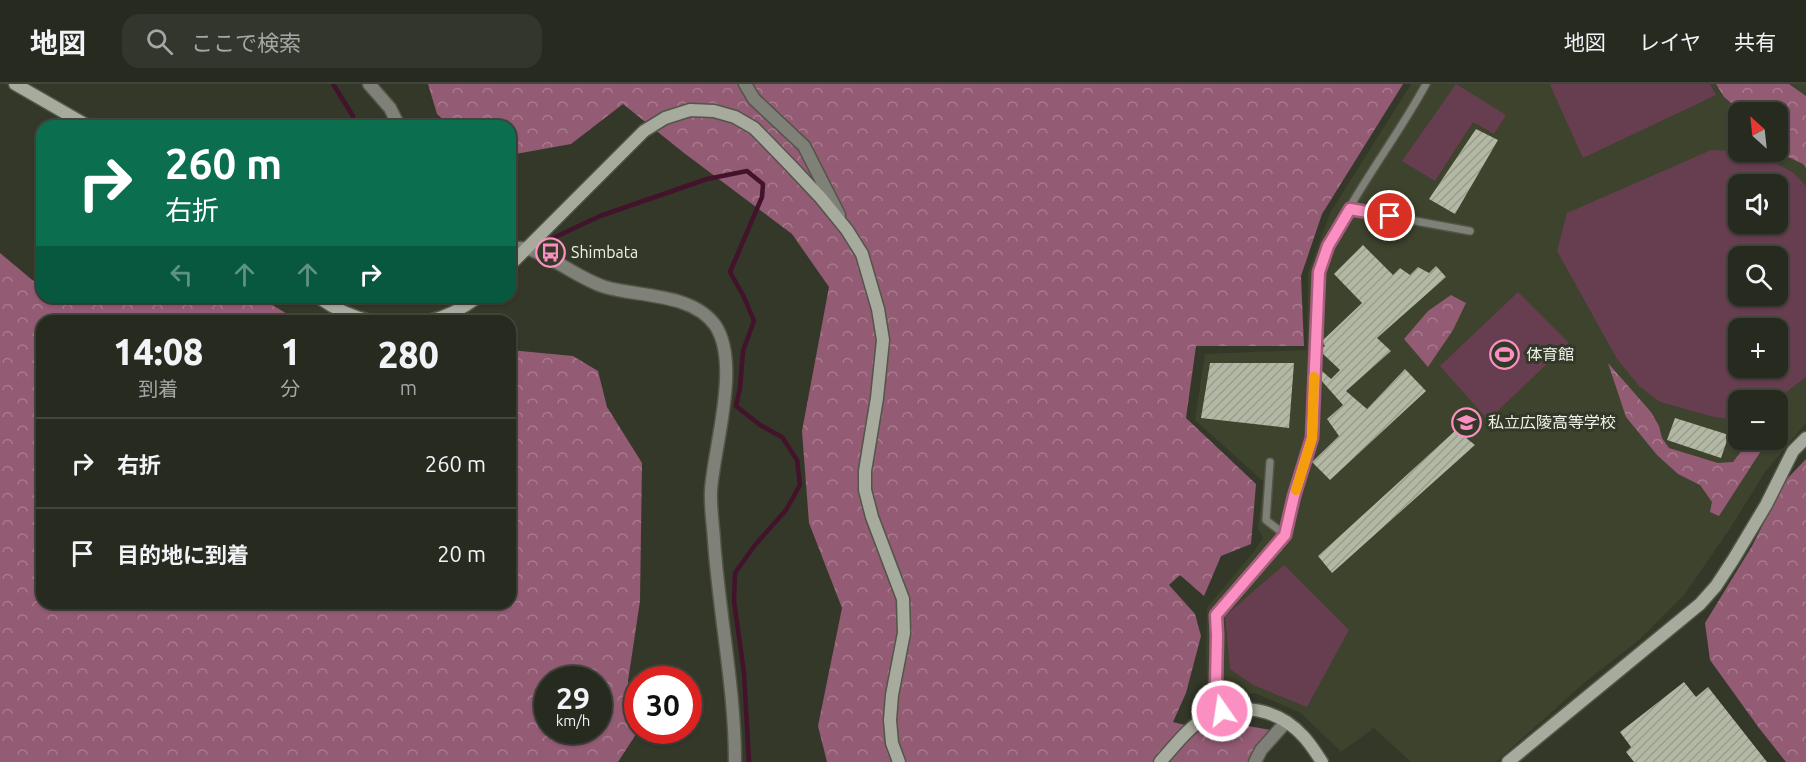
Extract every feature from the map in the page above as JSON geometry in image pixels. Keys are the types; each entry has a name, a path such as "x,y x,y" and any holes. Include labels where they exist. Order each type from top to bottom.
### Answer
{"street":[{"path":"15,84 78,120"},
{"path":"369,84 390,108 396,120"},
{"path":"746,84 754,99 804,146 861,254 872,283 878,309 883,340 877,398 865,471 866,490 872,517 903,599 904,633 892,695 890,720 892,742 899,762"},
{"path":"516,259 644,131 665,117 690,110 714,111 735,117 754,128 821,198 847,230"},
{"path":"516,249 526,248 604,287 672,300 698,310 714,324 724,344 726,371 722,417 711,492 716,570 735,728 735,762"},
{"path":"326,303 349,315"},
{"path":"448,315 470,303"},
{"path":"1508,762 1700,604 1716,586 1733,560 1766,505 1793,451 1806,438"},
{"path":"1222,711 1216,685 1216,615 1276,546"},
{"path":"1160,762 1186,733 1206,718 1222,711 1246,707 1268,713 1286,722 1303,735 1322,762"},
{"path":"1255,762 1261,750 1286,722"}],"lane":[{"path":"1276,546 1285,535 1312,438 1319,272 1328,246 1426,84"},
{"path":"1350,209 1470,231"},
{"path":"1270,462 1266,520 1285,535"}],"shaded area":[{"name":"私立広陵高等学校","path":"1411,84 1806,84 1806,423 1788,445 1788,390 1728,390 1728,450 1783,450 1765,472 1729,530 1684,595 1639,640 1585,682 1496,762 1411,762 1374,728 1341,752 1301,713 1255,693 1208,705 1207,608 1263,538 1258,528 1264,482 1195,420 1205,354 1307,350 1308,273 1330,213"},
{"path":"1456,84 1506,115 1494,134 1473,122 1435,181 1402,161"},
{"path":"1710,84 1716,95 1583,158 1550,85"},
{"path":"1711,150 1728,151 1728,162 1774,162 1794,173 1806,186 1806,377 1788,391 1728,390 1728,419 1660,402 1639,386 1617,359 1557,251 1567,213"},
{"name":"体育館","path":"1518,292 1569,343 1488,420 1440,366"},
{"path":"1284,565 1349,630 1307,707 1253,685 1230,669 1225,616"}],"green space":[{"path":"428,84 1403,84 1322,214 1301,276 1304,346 1196,346 1186,418 1256,484 1251,544 1221,556 1204,596 1180,575 1169,585 1195,614 1201,636 1186,693 1173,722 1221,734 1242,725 1271,730 1248,762 827,762 818,726 842,608 809,523 802,431 829,287 792,234 623,104 571,144 516,154 516,120 444,120 437,114"},
{"path":"1716,84 1789,84 1806,96 1806,168 1803,164 1788,157 1788,102 1730,102"},
{"path":"0,253 36,283 36,303 269,303 289,315 36,315 36,609 516,609 516,351 573,356 598,371 607,407 642,463 640,601 630,666 624,666 624,744 630,744 618,762 0,762"},
{"path":"1451,295 1466,303 1453,330 1428,367 1404,339 1428,311"},
{"path":"1608,363 1651,412 1669,448 1718,463 1733,462 1742,450 1762,450 1719,516 1710,512 1712,502 1700,485 1678,474 1657,455 1626,417"},
{"path":"1806,459 1806,762 1786,762 1710,660 1705,623 1752,546 1785,481"}],"building":[{"path":"1476,129 1498,140 1455,214 1429,199"},
{"path":"1363,245 1393,275 1400,268 1410,275 1418,267 1429,273 1436,266 1446,277 1377,338 1391,351 1346,391 1367,409 1405,369 1426,391 1330,480 1312,462 1339,436 1327,419 1343,405 1320,379 1322,371 1331,379 1340,370 1321,352 1325,346 1322,341 1362,303 1334,274"},
{"path":"1210,363 1294,363 1289,428 1201,418"},
{"path":"1675,418 1728,435 1721,458 1667,440"},
{"path":"1456,430 1475,445 1332,573 1318,556"},
{"path":"1684,682 1696,697 1708,687 1767,762 1634,762 1626,752 1631,747 1620,732"}],"waterway":[{"path":"333,84 353,116 352,120"},
{"path":"534,247 600,216 707,179 747,171 763,184 762,197 730,272 754,321 743,351 736,406 760,425 782,437 797,460 800,485 786,510 755,545 735,573 734,601 744,673 749,762"}],"slow traffic":[{"path":"1296,490 1312,438 1314,377"}],"place":[{"name":"Shimbata","path":"550,252"},
{"name":"体育館","path":"1505,354"},
{"name":"私立広陵高等学校","path":"1467,422"}],"route":[{"path":"1222,711 1216,691 1216,615 1285,535 1312,438 1319,272 1328,246 1350,209 1390,216"}]}
